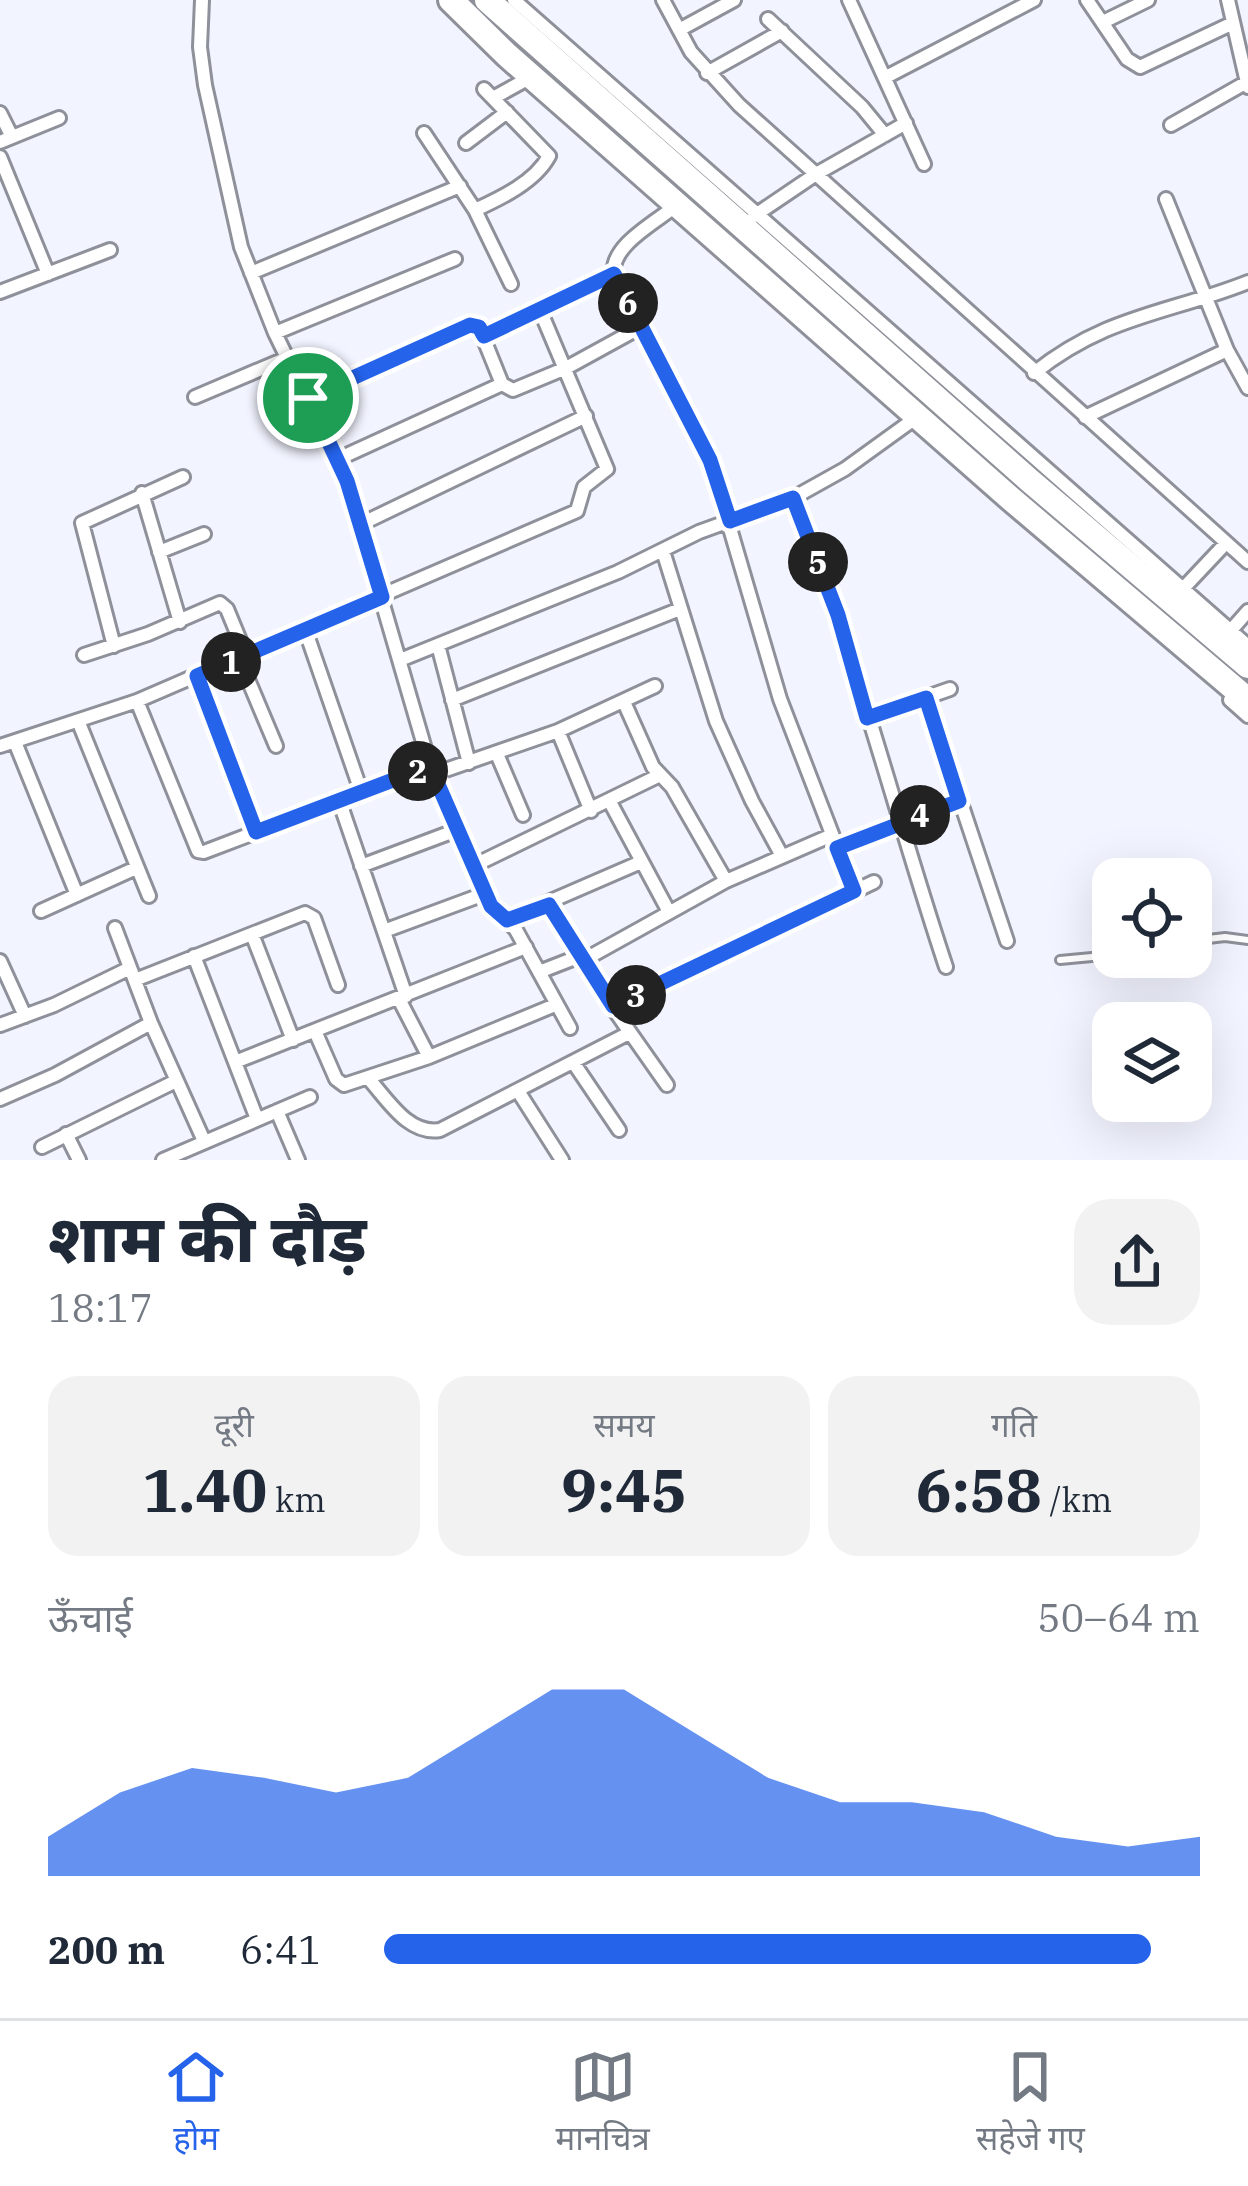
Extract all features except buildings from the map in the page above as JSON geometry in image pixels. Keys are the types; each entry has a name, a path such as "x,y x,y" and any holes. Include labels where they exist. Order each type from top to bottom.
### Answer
{"highway":[{"path":"451,0 528,79 914,420 1248,700"},
{"path":"488,0 749,219 1226,637 1248,666"}],"street":[{"path":"202,0 200,47 205,86 241,247 275,333 338,459 432,770 484,894 526,947 570,1028"},
{"path":"439,0 528,79 489,93 546,152 548,163 504,196 475,210"},
{"path":"514,0 749,219 906,123"},
{"path":"663,0 706,73 1248,562"},
{"path":"679,30 734,0"},
{"path":"849,0 924,164"},
{"path":"886,77 1034,0"},
{"path":"1087,0 1127,59 1140,67 1233,22"},
{"path":"1103,22 1129,4 1148,0"},
{"path":"1171,124 1248,84 1228,0"},
{"path":"768,19 862,107 885,135"},
{"path":"706,73 782,31"},
{"path":"466,143 507,112"},
{"path":"0,113 6,140 59,118"},
{"path":"424,134 475,210 511,284"},
{"path":"0,158 48,274"},
{"path":"251,273 460,186"},
{"path":"1166,200 1227,350 1248,388"},
{"path":"676,207 619,251 612,266 614,274 710,460 780,699 854,891"},
{"path":"0,292 110,250"},
{"path":"275,333 455,259"},
{"path":"484,336 614,274"},
{"path":"1034,373 1060,352 1125,319 1248,282"},
{"path":"76,896 7,744 137,701 577,511 584,487 608,469 540,310"},
{"path":"308,398 470,325 479,327 508,389 566,368 639,328"},
{"path":"1085,417 1227,350"},
{"path":"195,397 287,358"},
{"path":"338,459 502,384"},
{"path":"361,524 586,416"},
{"path":"400,660 793,498 845,469 914,420 1248,716"},
{"path":"114,646 81,527 86,520 183,477"},
{"path":"142,493 180,622"},
{"path":"793,498 838,615 898,823 946,967"},
{"path":"160,552 204,534"},
{"path":"1177,595 1226,543"},
{"path":"663,550 716,721 782,856"},
{"path":"84,655 224,604 276,746"},
{"path":"452,700 680,609"},
{"path":"1248,611 1226,637 1248,646"},
{"path":"305,629 362,794"},
{"path":"438,645 470,763"},
{"path":"197,676 256,832"},
{"path":"137,701 198,851 204,852 432,770 497,754 655,686"},
{"path":"867,718 950,689"},
{"path":"926,698 1007,941"},
{"path":"623,702 659,776 671,787 726,881"},
{"path":"79,723 149,896"},
{"path":"558,730 591,811"},
{"path":"497,754 523,814"},
{"path":"473,866 659,776"},
{"path":"538,972 581,958 782,856 959,801"},
{"path":"610,802 669,913"},
{"path":"340,803 403,997 429,1057"},
{"path":"361,866 458,830"},
{"path":"507,920 641,862"},
{"path":"41,911 136,868"},
{"path":"613,1006 874,882"},
{"path":"384,931 484,894"},
{"path":"549,905 667,1085"},
{"path":"0,1025 132,974 311,914 338,985"},
{"path":"116,928 151,1023 204,1141"},
{"path":"252,934 293,1040"},
{"path":"236,1063 526,947"},
{"path":"194,956 257,1119"},
{"path":"0,961 25,1016"},
{"path":"315,1031 336,1079 344,1085 429,1057 556,1005"},
{"path":"0,1099 56,1075 151,1023"},
{"path":"368,1078 414,1128 428,1132 455,1124 629,1033"},
{"path":"573,1062 619,1130"},
{"path":"42,1147 176,1081"},
{"path":"518,1091 562,1160"},
{"path":"163,1160 310,1097"},
{"path":"277,1111 298,1160"},
{"path":"66,1134 79,1160"}],"lane":[{"path":"1212,939 1248,940"},
{"path":"1060,960 1092,957"}],"route":[{"path":"614,274 710,460 730,521 793,498 838,615 867,718 926,698 959,801 837,848 854,891 613,1006 549,905 507,920 491,906 430,766 256,832 197,676 382,597 347,481 308,398 470,325 479,327 484,336 614,274"}]}
